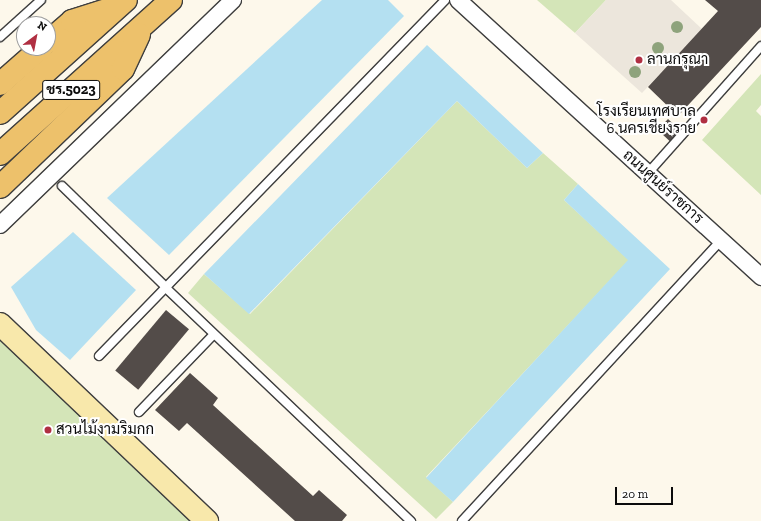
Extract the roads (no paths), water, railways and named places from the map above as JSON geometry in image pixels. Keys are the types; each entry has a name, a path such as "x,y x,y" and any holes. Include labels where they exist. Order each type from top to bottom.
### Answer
{"main road":[{"name":"ชร.5023","path":"0,154 171,0"},
{"name":"ชร.5023","path":"0,113 123,3"},
{"path":"56,35 72,21 123,3"},
{"path":"0,187 123,69 143,25"},
{"path":"0,84 32,56"}],"street":[{"path":"0,224 233,0"},
{"name":"ถนนศูนย์ราชการ","path":"458,0 761,277"},
{"path":"0,324 207,521"}],"lane":[{"path":"0,37 41,0"},
{"path":"100,356 445,0"},
{"path":"648,173 761,46"},
{"path":"62,186 214,334 411,521"},
{"path":"462,521 721,240"},
{"path":"139,412 214,334"}],"water":[{"path":"322,0 388,0 404,16 169,255 107,198"},
{"path":"427,45 543,153 527,168 457,101 249,314 204,274"},
{"path":"578,184 670,269 453,502 426,478 628,260 564,200"},
{"path":"73,232 136,290 70,360 36,330 11,287"}],"place":[{"name":"ลานกรุณา","path":"639,60"},
{"name":"โรงเรียนเทศบาล 6 นครเชียงราย","path":"704,120"},
{"name":"สวนไม้งามริมกก","path":"48,430"}]}
